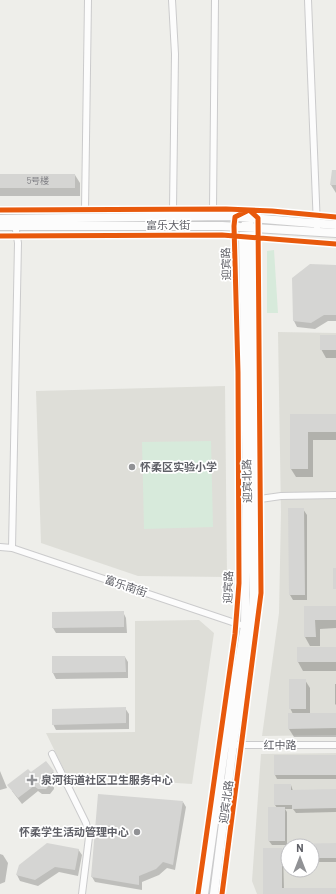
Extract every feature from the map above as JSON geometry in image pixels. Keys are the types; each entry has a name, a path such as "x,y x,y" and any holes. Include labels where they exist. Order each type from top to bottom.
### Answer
{"main road":[{"name":"富乐大街","path":"0,226 14,222 247,217 317,227 336,233"},
{"name":"迎宾北路","path":"204,894 225,744 254,595 247,501 247,217"},
{"name":"富乐大街","path":"0,219 14,222 222,226 247,228 317,227 336,225"},
{"name":"迎宾北路","path":"214,894 248,627"}],"street":[{"path":"85,209 88,0"},
{"path":"172,0 175,54 173,209"},
{"path":"213,209 214,0"},
{"path":"308,0 317,227"},
{"path":"12,548 18,243 14,222"},
{"path":"247,501 281,496 336,495"},
{"name":"富乐南街","path":"0,547 12,548 248,627"},
{"name":"红中路","path":"225,744 336,745"},
{"path":"52,754 86,823 90,838 82,894"}],"shaded area":[{"path":"278,332 336,333 336,735 262,736 279,613 281,512"},
{"name":"怀柔区实验小学","path":"225,386 227,577 138,576 41,543 36,391"},
{"path":"199,620 214,633 192,784 67,776 46,733 135,732 135,621"},
{"path":"336,753 336,894 257,894 252,881 261,754"}],"green space":[{"path":"274,250 278,313 267,313 267,251"},
{"path":"211,441 213,527 144,529 142,442"}],"building":[{"path":"332,170 336,170 336,185 330,185"},
{"path":"0,174 75,174 75,188 0,188"},
{"path":"310,264 336,265 336,315 324,315 311,323 293,321 292,278"},
{"path":"320,335 336,335 336,350 320,350"},
{"path":"290,414 336,414 336,432 308,432 308,469 290,469"},
{"path":"288,508 304,508 305,595 289,595"},
{"path":"333,568 336,568 336,589 333,589"},
{"path":"304,606 336,606 336,620 315,620 316,637 304,637"},
{"path":"124,611 124,627 52,628 52,612"},
{"path":"297,647 336,647 336,662 297,662"},
{"path":"52,656 125,656 126,672 52,673"},
{"path":"289,679 306,679 306,709 289,709"},
{"path":"126,707 126,723 52,725 52,709"},
{"path":"288,713 336,713 336,728 288,729"},
{"path":"274,755 336,755 336,775 274,775"},
{"name":"泉河街道社区卫生服务中心","path":"46,761 54,771 50,774 51,783 46,789 38,789 34,786 18,798 7,785 28,769 31,772"},
{"path":"274,784 291,784 291,790 336,789 336,808 292,809 292,805 274,805"},
{"name":"怀柔学生活动管理中心","path":"98,794 183,801 173,865 163,862 156,869 139,876 139,885 91,877"},
{"path":"268,807 285,807 285,838 280,838 280,841 268,841"},
{"path":"47,843 79,849 75,870 55,867 35,880 16,875 19,865"},
{"path":"320,843 336,843 336,858 320,858"},
{"path":"263,848 280,848 280,878 282,878 282,888 336,888 336,894 263,894"}],"cycle path":[{"path":"0,210 226,209 272,211 336,217"},
{"name":"迎宾路","path":"198,894 235,634 239,583 238,372 234,226 235,217 249,210 258,218 261,593 222,894"},
{"path":"0,236 222,235 336,244"}],"place":[{"name":"怀柔区实验小学","path":"132,467"},
{"name":"泉河街道社区卫生服务中心","path":"32,780"},
{"name":"怀柔学生活动管理中心","path":"137,832"}]}
